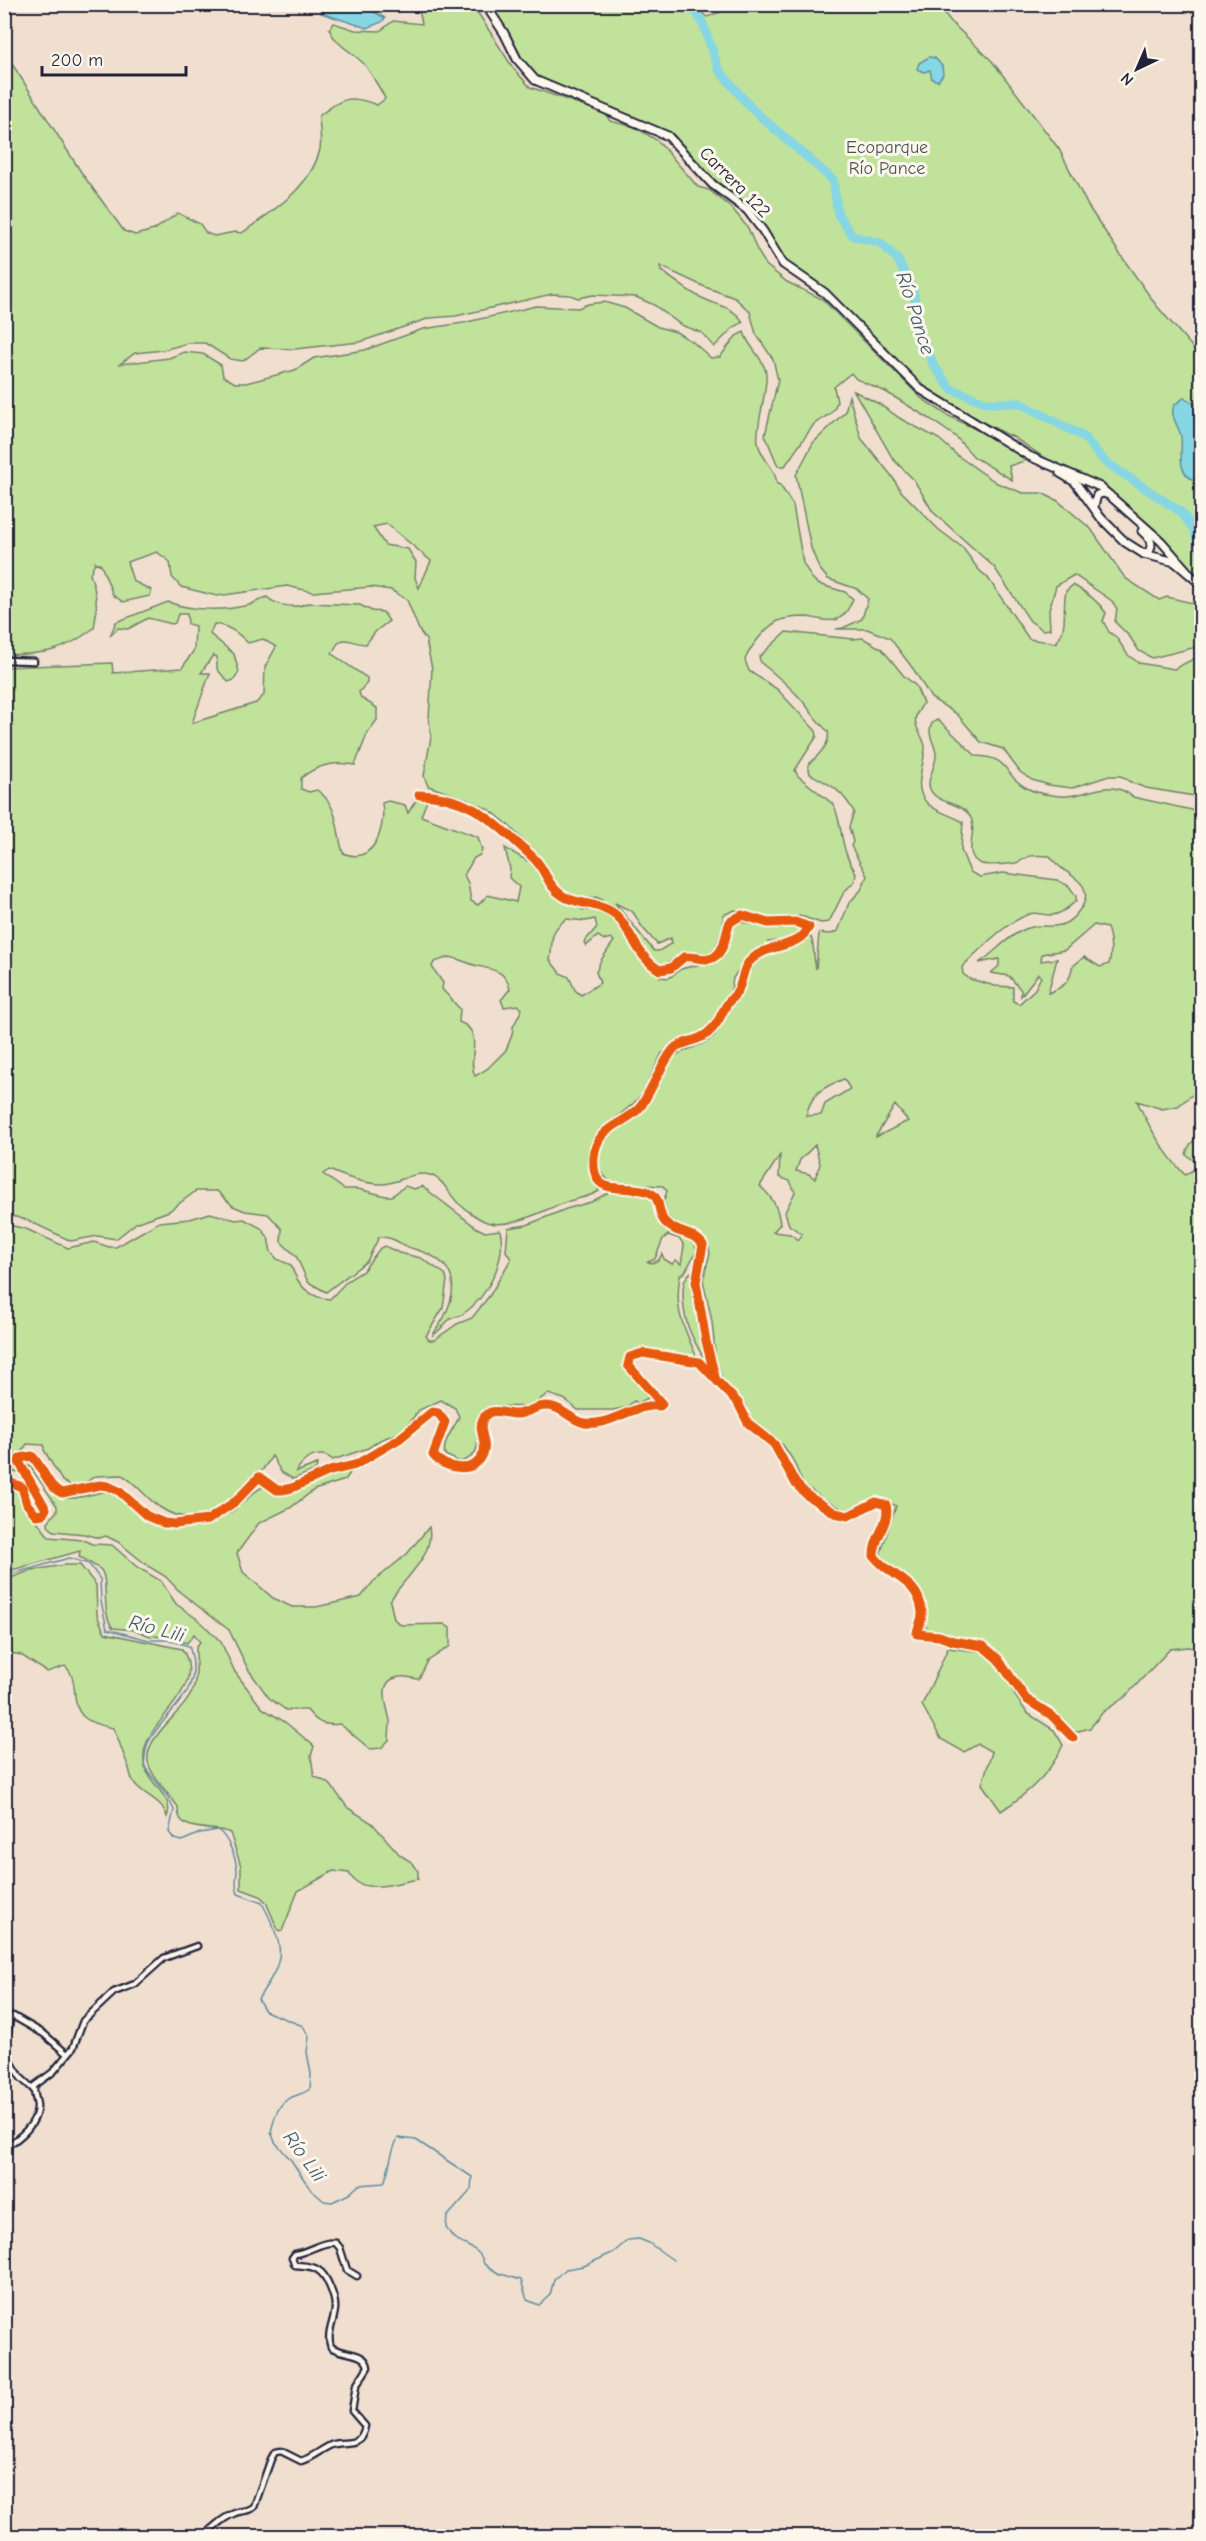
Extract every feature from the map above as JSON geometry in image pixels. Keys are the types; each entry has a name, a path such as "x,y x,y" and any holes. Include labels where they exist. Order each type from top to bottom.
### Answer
{"street":[{"name":"Carrera 122","path":"485,4 504,33 517,59 535,80 669,136 712,184 747,210 783,264 825,293 920,389 974,424 1075,482 1117,534 1144,554 1175,562 1202,585"},
{"name":"Carrera 122","path":"1045,463 1089,481 1114,498 1166,546 1189,573"},
{"path":"1095,509 1094,500 1099,494 1103,493 1114,498"},
{"path":"1128,512 1150,540 1151,550 1144,554"},
{"path":"4,660 34,662"},
{"path":"419,795 458,800 489,817 537,862 552,887 562,896 615,914 637,948 649,962 660,970 671,968 684,957 707,960 713,958 723,947 730,922 742,915 768,923 795,922 809,927 800,940 764,950 750,960 745,967 738,991 726,1005 712,1030 705,1036 676,1047 669,1054 656,1082 640,1106 627,1119 611,1127 601,1137 594,1157 595,1175 601,1184 609,1189 638,1189 652,1194 658,1201 660,1214 666,1224 680,1233 694,1236 703,1245 696,1282 707,1347 717,1381"},
{"path":"4,1480 22,1487 27,1504 36,1515 42,1514 46,1509 19,1462 20,1458 32,1456 52,1486 63,1493 100,1485 108,1486 119,1491 147,1516 164,1523 208,1520 236,1501 259,1477 277,1490 282,1490 292,1488 330,1471 355,1465 399,1439 425,1415 432,1412 442,1416 445,1422 433,1455 443,1464 454,1468 476,1463 483,1456 481,1429 487,1414 493,1411 517,1414 531,1408 550,1406 587,1424 648,1405 660,1406 662,1404 628,1365 630,1357 636,1354 694,1359 738,1403 748,1423 774,1444 796,1484 808,1496 834,1513 848,1516 876,1502 886,1505 888,1513 877,1540 874,1556 908,1581 918,1599 922,1619 916,1631 917,1634 939,1635 953,1641 983,1646 998,1659 1026,1699 1051,1715 1073,1738"},
{"path":"33,2089 53,2072 67,2054 77,2040 83,2021 114,1992 135,1984 164,1958 197,1946"},
{"path":"8,2032 9,2019 13,2016 44,2034 67,2054"},
{"path":"4,2147 20,2136 37,2115 33,2089 21,2078 10,2060"},
{"path":"203,2536 227,2516 250,2511 254,2507 275,2452 281,2451 301,2461 330,2445 352,2443 364,2431 365,2426 352,2411 356,2386 368,2367 367,2361 363,2357 342,2354 331,2347 329,2338 335,2308 332,2294 321,2271 309,2266 295,2265 292,2258 295,2254 305,2253 323,2244 336,2243 340,2248 347,2271 357,2276"}],"green space":[{"path":"418,5 473,5 513,68 530,87 605,113 610,121 635,127 658,141 698,187 709,190 731,207 748,228 766,265 787,282 822,299 921,398 947,415 1033,458 1009,466 1012,480 974,457 956,437 930,419 886,392 856,379 851,373 834,387 837,402 834,409 814,424 785,466 778,466 765,435 778,380 773,359 756,334 750,312 735,298 660,266 661,271 686,289 730,310 743,322 733,328 714,347 702,333 681,325 654,305 636,297 593,295 578,298 552,294 456,316 430,318 360,342 295,349 260,348 243,361 230,359 205,343 188,343 163,350 135,353 120,364 169,358 184,352 203,354 221,365 223,376 235,383 246,383 295,370 314,358 365,350 423,329 463,323 536,306 578,308 604,302 625,308 658,327 676,332 693,342 711,358 720,357 736,336 744,332 766,373 758,443 774,473 777,484 793,505 803,563 818,584 845,592 853,599 844,614 835,620 804,617 778,621 758,638 745,660 749,671 777,689 816,731 817,736 795,770 798,776 834,805 844,847 856,873 855,881 844,892 829,922 821,923 801,916 773,920 735,910 723,915 723,926 716,948 707,954 680,954 664,965 647,958 611,910 599,904 602,900 596,897 577,898 560,890 552,881 541,860 499,817 474,802 428,786 424,776 431,737 429,719 432,669 426,640 419,630 407,600 391,590 371,587 313,592 287,586 217,596 181,587 172,577 170,562 157,552 127,562 133,581 151,590 150,596 123,602 113,595 101,565 95,562 90,574 96,601 94,628 62,647 41,653 5,655 4,51 83,175 124,231 135,235 154,230 178,213 200,224 206,233 214,236 242,233 299,187 315,163 320,149 319,116 334,105 346,100 359,100 377,105 385,99 365,65 332,34 329,29 334,23 355,30 380,31 393,21 422,24","holes":["387,524 431,561 419,588 415,578 416,562 408,549 385,545 373,527","615,903 633,912 657,944 671,938 672,943 659,951 654,951"]},
{"name":"Ecoparque Río Pance","path":"489,5 692,5 707,17 740,5 938,5 952,23 992,61 1059,149 1088,206 1122,257 1156,305 1201,357 1201,583 1163,539 1102,485 1051,462 1013,437 951,407 922,386 827,290 785,261 771,239 670,134 538,77 521,57 507,30"},
{"path":"854,391 939,439 958,456 997,483 1023,493 1042,493 1058,501 1091,529 1125,578 1159,600 1167,597 1201,605 1201,646 1152,658 1139,651 1130,637 1115,622 1117,609 1112,601 1074,575 1056,586 1049,610 1050,629 1043,630 1030,621 994,567 933,512 914,480 893,459"},
{"path":"849,396 861,438 901,491 938,529 963,548 978,569 988,578 1029,639 1056,643 1063,629 1066,591 1073,585 1091,597 1103,609 1106,613 1103,621 1109,632 1116,637 1128,655 1139,663 1174,669 1201,655 1201,797 1146,788 1121,776 1109,776 1072,788 1032,780 1020,772 1003,749 981,742 957,714 931,698 890,638 867,629 836,629 862,619 868,599 857,589 828,579 819,568 811,548 796,475 813,443 845,412"},
{"path":"267,597 281,604 292,606 307,603 360,605 372,611 383,612 389,621 376,631 366,644 343,640 339,642 332,654 367,678 367,683 359,692 361,698 377,708 377,720 368,732 355,765 327,765 301,778 301,789 309,792 317,790 333,810 343,853 354,856 363,854 376,842 382,823 382,803 388,801 405,805 408,813 422,796 428,798 421,816 478,837 482,850 480,855 474,858 464,875 471,901 478,905 488,895 516,902 519,887 509,878 510,869 505,848 531,863 547,887 561,897 583,910 595,910 609,916 615,921 638,956 660,977 669,978 681,969 709,962 724,950 726,935 733,921 765,926 801,924 806,929 788,940 768,942 767,946 743,963 733,978 731,991 705,1030 662,1053 641,1095 596,1134 590,1154 592,1178 599,1191 528,1218 499,1224 478,1218 459,1204 439,1180 430,1175 418,1174 382,1184 355,1180 329,1170 323,1174 344,1189 358,1189 386,1196 392,1196 405,1186 414,1189 422,1186 477,1228 485,1232 500,1230 501,1253 488,1288 472,1307 462,1315 450,1319 433,1335 450,1303 452,1281 449,1273 444,1265 426,1253 389,1238 379,1237 367,1261 326,1292 308,1282 296,1256 281,1242 282,1229 268,1214 245,1211 233,1206 217,1191 196,1191 169,1211 136,1223 116,1239 98,1236 71,1241 27,1220 12,1216 5,1217 4,667 112,663 113,673 182,668 194,650 195,626 188,624 187,614 178,614 175,623 172,624 148,618 128,629 118,628 110,636 116,622 168,602 187,607 219,609 249,605","holes":["214,624 232,630 248,643 263,639 276,647 265,667 264,695 256,703 192,723 210,673 201,673 213,655 217,657 217,669 228,682 234,680 239,672 234,654 210,634","566,919 586,921 595,919 597,927 584,942 586,946 598,936 604,940 611,938 614,941 596,972 600,983 581,995 575,990 569,977 560,973 550,960 552,938 560,924","450,957 499,972 506,978 510,989 501,1000 504,1007 518,1005 522,1009 513,1027 506,1050 487,1069 475,1076 472,1061 474,1046 472,1032 459,1022 460,1009 442,989 443,983 432,967 434,962"]},
{"path":"786,632 863,638 882,649 904,676 916,686 923,703 915,720 925,747 920,789 922,796 930,806 963,822 961,850 970,872 980,877 1003,873 1057,880 1069,886 1076,896 1076,901 1068,908 1055,914 1032,913 1020,918 993,937 962,967 963,974 970,979 995,986 1013,987 1013,1001 1019,1004 1035,989 1041,977 1038,974 1021,996 1021,990 1009,976 991,973 999,966 999,959 979,963 1019,932 1036,926 1064,924 1083,905 1085,891 1079,882 1058,866 1050,856 1029,856 1015,863 996,865 982,864 974,859 971,849 973,826 969,815 964,810 939,798 930,789 929,780 936,754 930,735 932,723 937,720 943,724 976,756 995,759 1001,763 1018,782 1028,789 1064,796 1113,788 1133,797 1201,812 1201,1088 1178,1106 1162,1109 1137,1101 1158,1140 1185,1175 1201,1165 1201,1649 1188,1647 1170,1649 1125,1697 1103,1712 1090,1728 1071,1733 1061,1730 1033,1707 1010,1670 986,1645 957,1642 928,1632 915,1597 902,1576 879,1558 896,1506 880,1498 847,1512 803,1484 793,1460 783,1445 755,1424 744,1402 724,1383 716,1362 712,1321 703,1280 710,1253 708,1245 701,1236 678,1227 666,1214 664,1200 667,1191 663,1186 611,1183 598,1169 599,1153 605,1138 612,1131 637,1116 671,1059 705,1043 718,1032 727,1009 741,991 752,962 763,954 811,937 816,969 819,933 831,934 838,931 849,903 861,890 867,876 851,846 853,842 849,827 854,812 845,798 835,789 810,774 808,765 826,745 828,731 804,702 761,663 759,657","holes":["1094,925 1107,928 1111,946 1109,964 1100,967 1084,957 1072,967 1070,977 1064,984 1048,993 1057,959 1041,961 1042,954 1065,950","844,1079 850,1089 825,1104 821,1115 806,1116 811,1102 824,1088","895,1105 908,1121 876,1136","815,1145 820,1164 815,1179 809,1174 796,1171 800,1160","780,1155 779,1177 790,1181 795,1192 785,1212 789,1225 802,1234 799,1240 790,1234 773,1232 780,1224 772,1199 760,1186"]},
{"path":"1201,1134 1201,1165 1186,1155 1189,1145"},
{"path":"615,1189 640,1191 653,1199 660,1218 694,1244 697,1250 685,1272 680,1275 678,1299 681,1318 697,1358 693,1359 686,1354 674,1355 636,1350 626,1361 631,1371 644,1380 657,1397 638,1403 634,1401 627,1407 613,1410 578,1410 564,1399 548,1394 528,1406 492,1408 487,1411 479,1423 477,1448 474,1454 460,1462 445,1455 445,1445 459,1417 455,1408 441,1400 419,1410 406,1427 368,1448 333,1460 323,1455 307,1459 296,1472 317,1464 316,1470 293,1479 281,1472 272,1456 252,1483 225,1506 210,1514 194,1517 177,1516 161,1508 122,1475 95,1476 85,1483 71,1486 62,1481 44,1450 44,1445 27,1444 20,1454 15,1453 12,1458 13,1463 21,1472 11,1472 5,1467 5,1224 26,1229 68,1248 94,1242 116,1247 159,1222 190,1219 210,1213 236,1220 244,1219 261,1228 268,1237 271,1252 277,1259 291,1265 304,1289 315,1296 330,1299 347,1281 363,1271 380,1248 385,1246 399,1253 421,1258 445,1274 447,1280 443,1308 426,1336 429,1340 434,1340 457,1324 472,1318 490,1295 511,1259 506,1251 508,1228 527,1225 566,1209 591,1202","holes":["668,1235 680,1239 684,1246 681,1264 676,1260 672,1264 664,1259 662,1254 658,1261 648,1262 655,1259 663,1239"]},
{"path":"691,1272 700,1315 702,1347 709,1368 694,1341 685,1315 683,1287 685,1279"},
{"path":"30,1460 58,1496 72,1498 109,1491 153,1521 176,1526 199,1525 221,1517 236,1509 258,1490 268,1485 282,1492 288,1492 344,1470 350,1473 345,1480 314,1490 290,1508 259,1523 237,1553 243,1572 273,1598 292,1607 316,1607 361,1597 373,1582 407,1554 429,1527 430,1538 423,1558 390,1601 394,1619 401,1625 444,1624 450,1628 450,1646 428,1661 419,1679 400,1677 388,1683 385,1695 390,1721 389,1740 381,1748 370,1749 340,1724 321,1723 307,1710 286,1710 269,1698 248,1669 229,1630 181,1593 166,1577 118,1542 106,1536 99,1538 54,1531 48,1526 48,1522 57,1511 57,1506 27,1462"},
{"path":"5,1482 23,1492 31,1513 49,1537 112,1545 137,1567 161,1581 176,1604 200,1621 221,1642 235,1672 262,1708 285,1722 314,1746 311,1756 314,1776 330,1784 348,1808 372,1823 400,1855 413,1863 418,1871 418,1879 390,1885 370,1886 354,1880 349,1873 333,1871 298,1891 282,1931 278,1930 266,1902 260,1896 241,1889 241,1866 230,1833 223,1830 197,1828 183,1822 179,1816 178,1807 150,1768 148,1757 150,1747 181,1708 195,1684 196,1647 200,1642 194,1634 187,1643 166,1637 150,1636 135,1630 113,1628 107,1613 103,1574 100,1569 79,1557 80,1551 5,1572"},
{"path":"80,1565 96,1585 97,1615 105,1633 182,1649 188,1662 185,1687 153,1731 144,1755 145,1767 149,1776 169,1808 167,1817 158,1802 133,1782 113,1728 91,1722 80,1712 75,1699 72,1678 65,1666 47,1672 21,1655 5,1652 5,1580 32,1570"},
{"path":"948,1648 983,1652 1003,1672 1027,1713 1054,1730 1063,1745 1045,1774 1020,1798 1001,1811 982,1784 992,1752 978,1744 964,1752 941,1739 922,1705"}],"water":[{"path":"341,4 362,5 385,18 382,22 367,28 321,13"},
{"path":"929,57 935,58 942,66 943,74 938,81 932,79 930,70 924,72 917,69 919,63"},
{"path":"1184,398 1195,404 1201,412 1201,477 1195,481 1182,467 1181,437 1173,418 1174,405"}],"waterway":[{"name":"Río Pance","path":"692,4 703,24 719,70 751,108 833,180 838,215 853,236 881,243 898,260 914,294 916,317 922,337 934,366 951,389 988,403 1020,403 1084,437 1104,461 1181,512 1194,530 1202,554"},
{"name":"Río Lili","path":"4,1576 69,1558 89,1564 100,1579 101,1601 107,1629 149,1640 169,1640 189,1646 193,1662 189,1688 148,1743 144,1766 168,1797 174,1810 169,1832 174,1839 182,1841 200,1833 218,1830 222,1833 235,1859 238,1894 262,1903 274,1930 279,1944 278,1963 258,1999 265,2011 303,2026 309,2037 307,2052 311,2074 310,2089 283,2103 277,2112 271,2132 275,2142 291,2160 311,2190 324,2201 332,2202 349,2194 359,2185 384,2183 398,2138 416,2140 472,2177 471,2190 447,2217 446,2228 455,2239 476,2251 484,2264 498,2273 521,2280 527,2300 539,2305 550,2295 554,2279 566,2269 584,2266 614,2252 628,2240 639,2239 649,2243 673,2260"}],"cycle path":[{"path":"419,795 448,799 483,814 536,860 551,885 563,896 599,906 618,917 646,959 660,970 671,968 684,957 706,959 714,957 724,944 730,922 742,915 768,923 795,922 809,927 798,939 767,950 748,963 737,992 714,1026 704,1036 676,1047 672,1051 641,1106 630,1116 611,1127 601,1137 595,1152 595,1172 602,1184 614,1188 649,1192 656,1198 662,1218 669,1226 695,1237 703,1245 696,1282 715,1377"},
{"path":"4,1480 22,1487 27,1504 36,1515 43,1514 46,1509 19,1462 20,1458 32,1456 53,1487 62,1493 100,1485 108,1486 119,1491 147,1516 164,1523 208,1520 236,1501 259,1477 277,1490 282,1490 292,1488 330,1471 355,1465 399,1439 432,1412 438,1413 445,1422 433,1455 444,1464 459,1468 467,1467 479,1461 483,1454 481,1424 489,1413 497,1411 517,1414 548,1406 557,1408 580,1422 604,1422 641,1408 662,1404 628,1365 630,1357 643,1353 699,1362 738,1403 748,1423 774,1444 796,1484 808,1496 835,1513 848,1516 876,1502 886,1505 886,1518 874,1549 874,1556 909,1585 920,1601 922,1618 917,1634 939,1636 983,1646 998,1659 1026,1699 1051,1715 1073,1738"}]}
